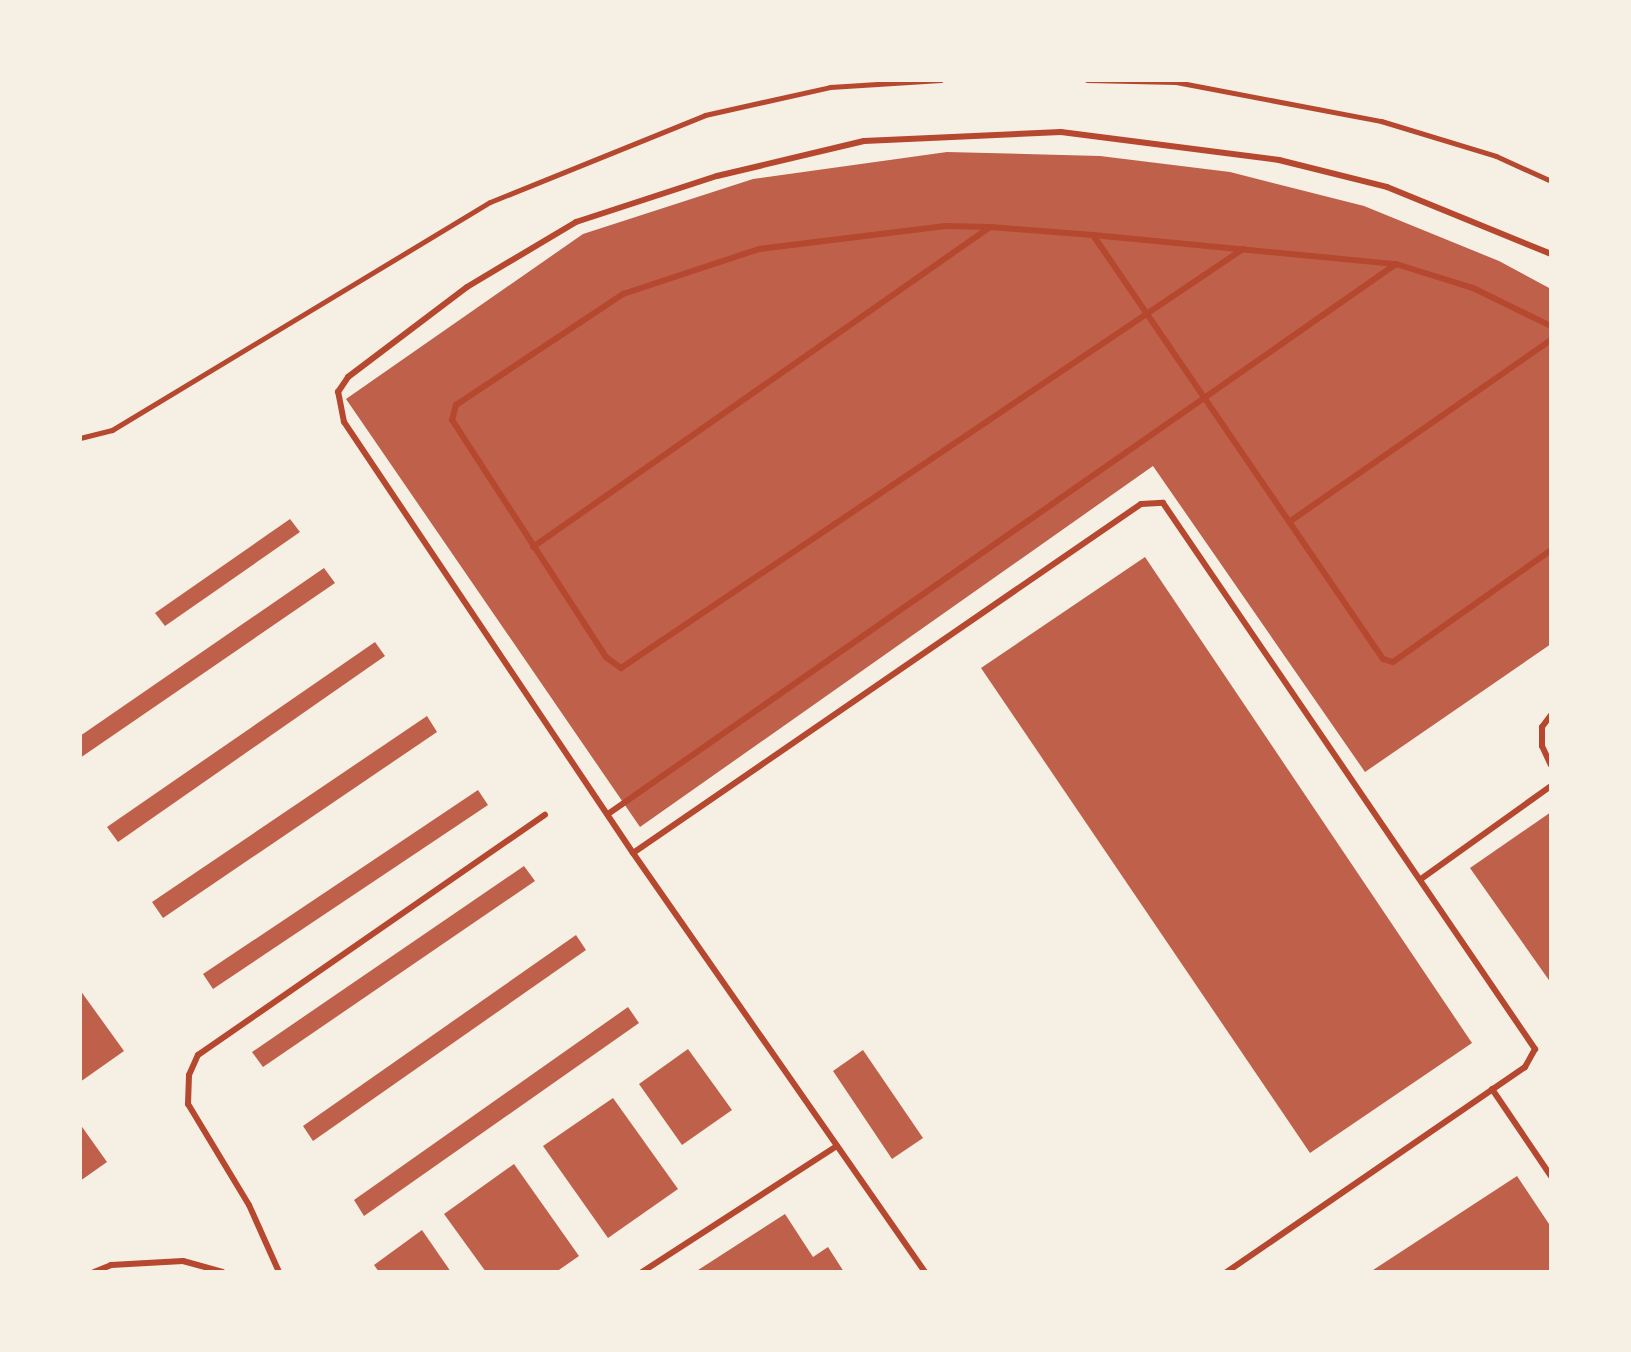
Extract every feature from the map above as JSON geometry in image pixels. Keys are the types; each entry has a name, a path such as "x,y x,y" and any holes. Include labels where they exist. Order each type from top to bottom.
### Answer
{"lane":[{"path":"925,1272 633,853 337,406 348,377 467,287 576,222 717,176 864,141 1061,132 1295,164 1387,187 1551,254"},
{"path":"1243,249 636,662 621,668 606,657 452,420 456,405 638,289 759,249 946,226 1093,235 1243,249 1396,264 1473,288 1551,326"},
{"path":"533,547 990,227"},
{"path":"1093,235 1383,659 1393,662 1551,550"},
{"path":"608,814 1396,264"},
{"path":"1289,522 1551,340"},
{"path":"633,853 1153,499 1169,509 1534,1045 1531,1061 1227,1272"},
{"path":"1551,715 1542,737 1551,765"},
{"path":"1421,879 1551,786"},
{"path":"279,1272 249,1205 188,1104 189,1075 198,1055 545,815"},
{"path":"1492,1089 1551,1176"},
{"path":"642,1272 837,1146"},
{"path":"94,1272 111,1265 183,1261 223,1272"}],"path":[{"path":"80,438 112,430 490,202 705,115 830,87 941,80"},
{"path":"1087,80 1176,82 1381,121 1496,156 1551,181"}],"building":[{"path":"947,152 1100,156 1230,172 1364,206 1499,261 1551,289 1551,644 1365,772 1153,466 640,827 346,399 583,234 753,179"},
{"path":"290,519 300,532 165,626 155,613"},
{"path":"1145,557 1472,1043 1310,1153 981,668"},
{"path":"324,568 335,583 80,758 80,736"},
{"path":"375,642 385,656 118,842 107,827"},
{"path":"427,716 437,732 163,918 152,902"},
{"path":"478,790 488,805 213,989 203,974"},
{"path":"1551,812 1551,983 1470,868"},
{"path":"524,866 535,881 263,1067 252,1052"},
{"path":"576,935 586,950 313,1141 303,1126"},
{"path":"80,990 124,1051 80,1082"},
{"path":"628,1007 639,1023 364,1216 354,1200"},
{"path":"688,1049 732,1110 682,1145 639,1084"},
{"path":"863,1050 923,1138 892,1159 833,1071"},
{"path":"613,1098 678,1189 608,1238 543,1146"},
{"path":"80,1124 107,1162 80,1181"},
{"path":"514,1164 579,1256 556,1272 486,1272 444,1214"},
{"path":"1517,1176 1551,1227 1551,1272 1370,1272"},
{"path":"785,1214 813,1257 828,1247 844,1272 695,1272"},
{"path":"422,1230 451,1272 379,1272 374,1265"}]}
